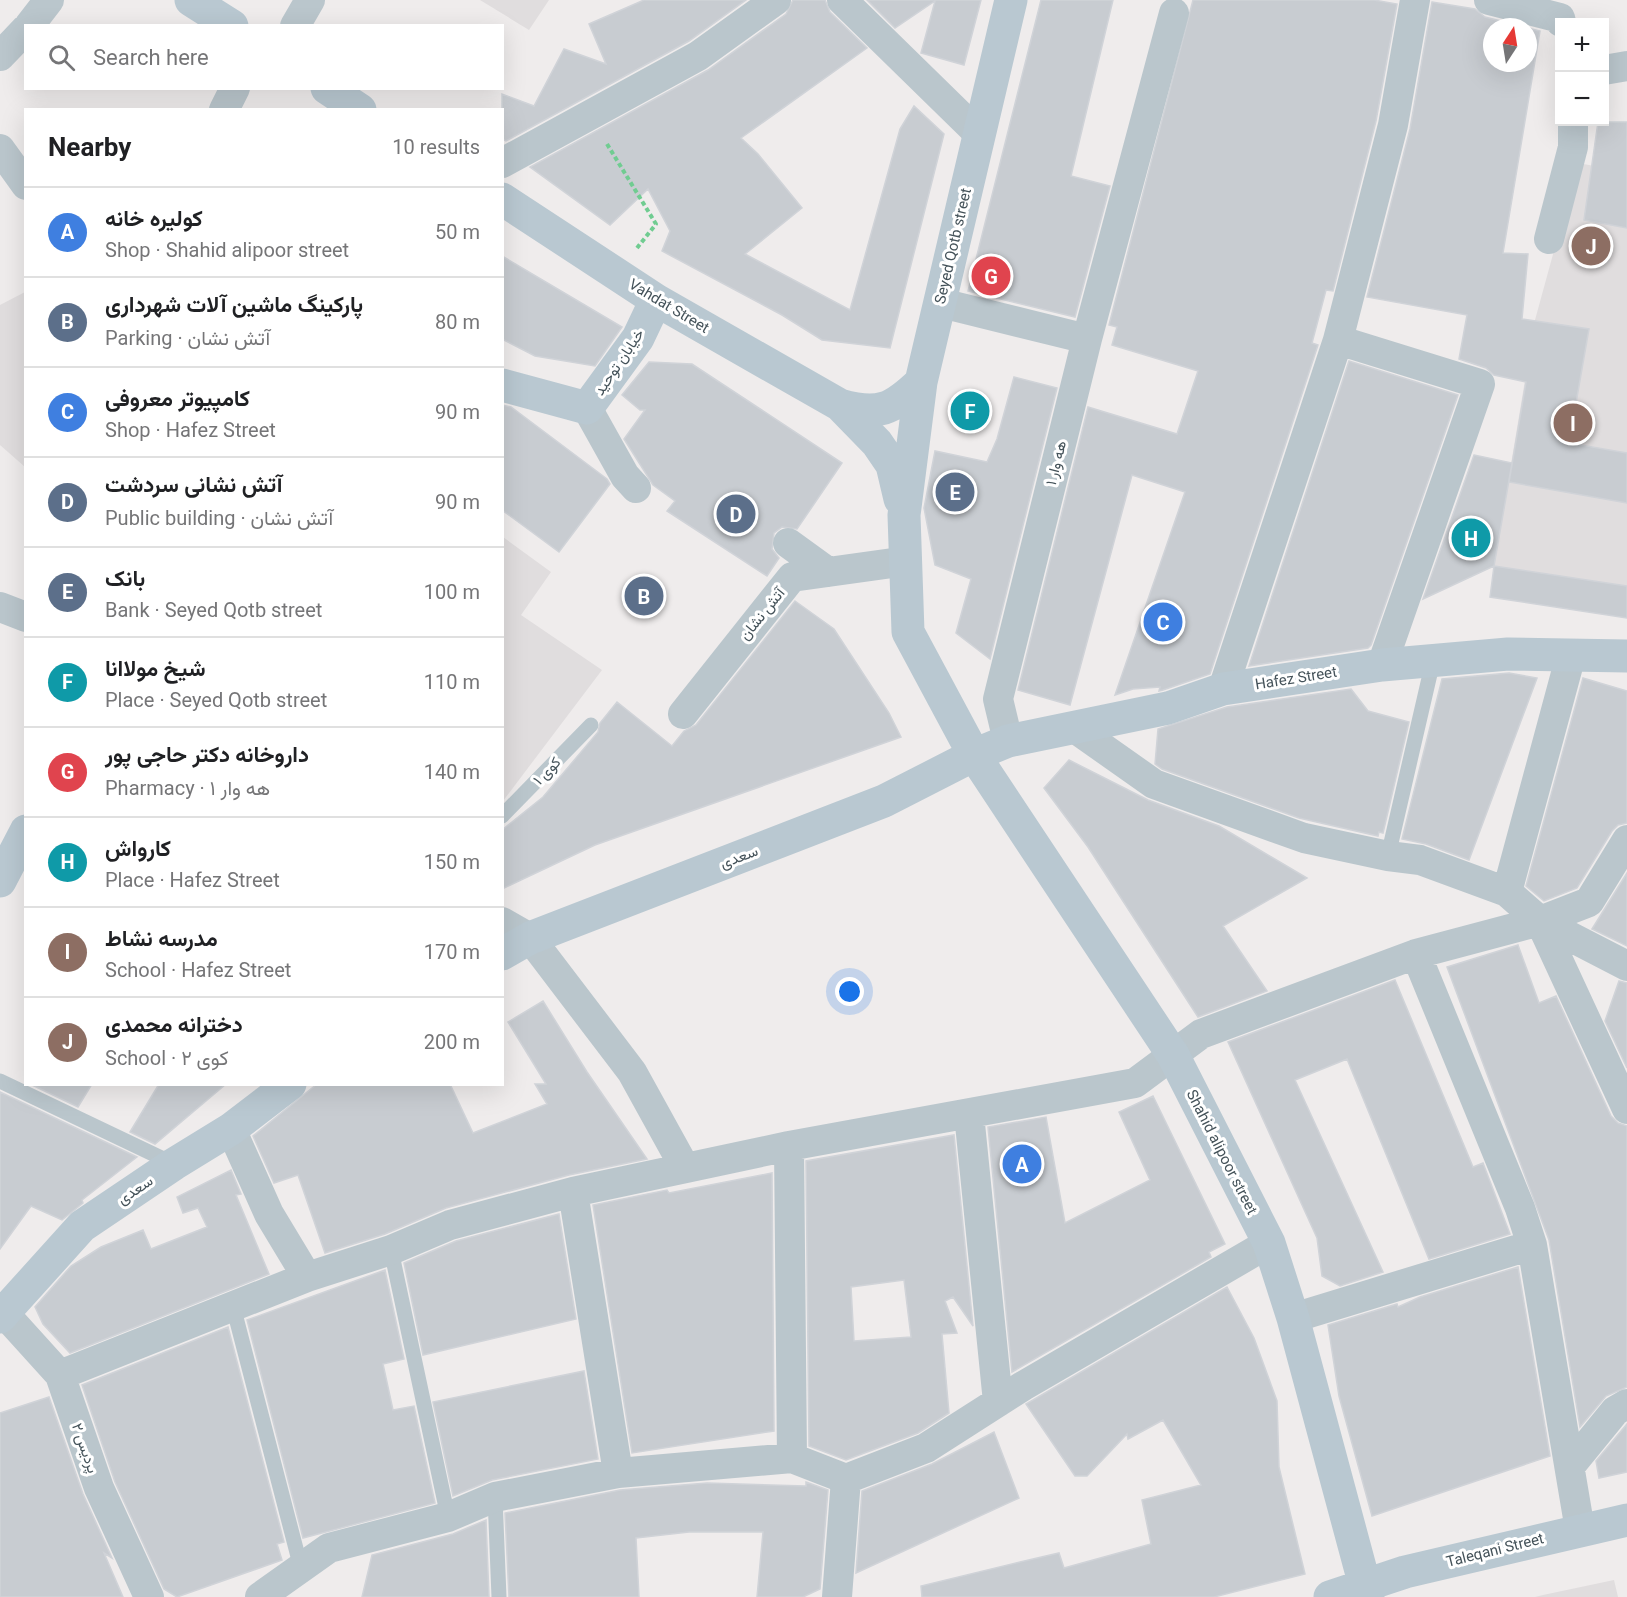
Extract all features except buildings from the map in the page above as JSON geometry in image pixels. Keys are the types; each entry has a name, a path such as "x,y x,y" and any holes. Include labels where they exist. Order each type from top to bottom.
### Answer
{"main road":[{"path":"191,0 229,24"},
{"name":"Seyed Qotb street","path":"905,504 908,465 921,382 1011,0"},
{"path":"330,90 357,108"},
{"name":"Vahdat Street","path":"504,200 656,300 840,405"},
{"name":"خیابان توحید","path":"504,386 587,408 638,338 656,300"},
{"path":"840,405 859,411 876,411 897,404 921,382"},
{"path":"840,405 877,443 892,465 905,504"},
{"name":"Shahid alipoor street","path":"905,504 908,632 974,755 1173,1055 1269,1243 1293,1318 1366,1592"},
{"name":"Hafez Street","path":"974,755 1008,741 1076,729 1168,708 1223,689 1382,665 1508,654 1627,656"},
{"name":"سعدی","path":"512,938 884,801 974,755"},
{"path":"0,881 24,835"},
{"name":"سعدی","path":"2,1314 82,1226 231,1129 287,1086"},
{"name":"Taleqani Street","path":"1330,1597 1366,1592 1405,1572 1627,1520"}],"street":[{"path":"31,24 49,0"},
{"path":"296,24 310,0"},
{"path":"504,162 698,56 776,0"},
{"path":"842,0 979,134"},
{"path":"1223,689 1338,340 1392,125 1415,0"},
{"path":"1489,0 1560,18"},
{"name":"هه وار ۱","path":"1008,741 998,699 1087,339 1174,13"},
{"path":"0,56 24,31"},
{"path":"1609,69 1627,66"},
{"path":"225,108 234,90"},
{"path":"1549,238 1573,147 1573,126"},
{"path":"0,149 24,182"},
{"path":"941,303 1087,339"},
{"path":"1338,340 1480,384 1382,665"},
{"path":"587,408 625,476 636,488"},
{"path":"788,543 828,572"},
{"name":"آتش نشان","path":"682,714 792,577 907,561"},
{"path":"0,607 24,616"},
{"path":"1507,892 1571,655"},
{"path":"1076,729 1154,784 1304,837 1388,856 1420,860 1507,892 1540,921 1627,966"},
{"path":"60,1375 307,1277 391,1250 450,1225 573,1192 789,1146 1135,1083 1201,1034 1416,954 1540,921 1589,902 1627,840"},
{"path":"1540,921 1627,1109"},
{"path":"512,938 632,1072 685,1168"},
{"path":"1416,954 1520,1208 1532,1245 1571,1465 1580,1530"},
{"path":"969,1114 998,1402"},
{"path":"231,1129 269,1214 307,1277"},
{"path":"789,1146 792,1458"},
{"path":"573,1192 618,1473"},
{"path":"260,1597 329,1548 448,1517 495,1497 618,1473 792,1458 846,1479 926,1448 998,1402 1269,1243"},
{"path":"1293,1318 1532,1245"},
{"name":"پردیس ۲","path":"2,1314 60,1375 99,1488 148,1597"},
{"path":"1571,1465 1615,1411 1627,1404"},
{"path":"837,1597 846,1479"}],"lane":[{"path":"1388,856 1420,726 1433,661"},
{"name":"کوی ۱","path":"504,814 591,725"},
{"path":"0,1081 174,1164"},
{"path":"391,1250 448,1517"},
{"path":"233,1306 301,1568"},
{"path":"495,1497 499,1597"}],"path":[{"path":"589,115 656,224 616,274"}],"shaded area":[{"path":"480,0 549,0 529,30"},
{"path":"1578,163 1627,172 1627,586 1494,566 1535,320"},
{"path":"24,293 24,466 0,445 0,305"},
{"path":"504,538 551,572 521,615 602,670 504,800"},
{"path":"1614,1580 1618,1597 1535,1597 1543,1595"}],"place":[{"name":"دخترانه محمدی","path":"1591,246"},
{"name":"داروخانه دکتر حاجی پور","path":"991,276"},
{"name":"شیخ مولاانا","path":"970,411"},
{"name":"مدرسه نشاط","path":"1573,423"},
{"name":"بانک","path":"955,492"},
{"name":"آتش نشانی سردشت","path":"736,514"},
{"name":"کارواش","path":"1471,538"},
{"name":"پارکینگ ماشین آلات شهرداری","path":"644,596"},
{"name":"کامپیوتر معروفی","path":"1163,622"},
{"name":"کولیره خانه","path":"1022,1164"}]}
